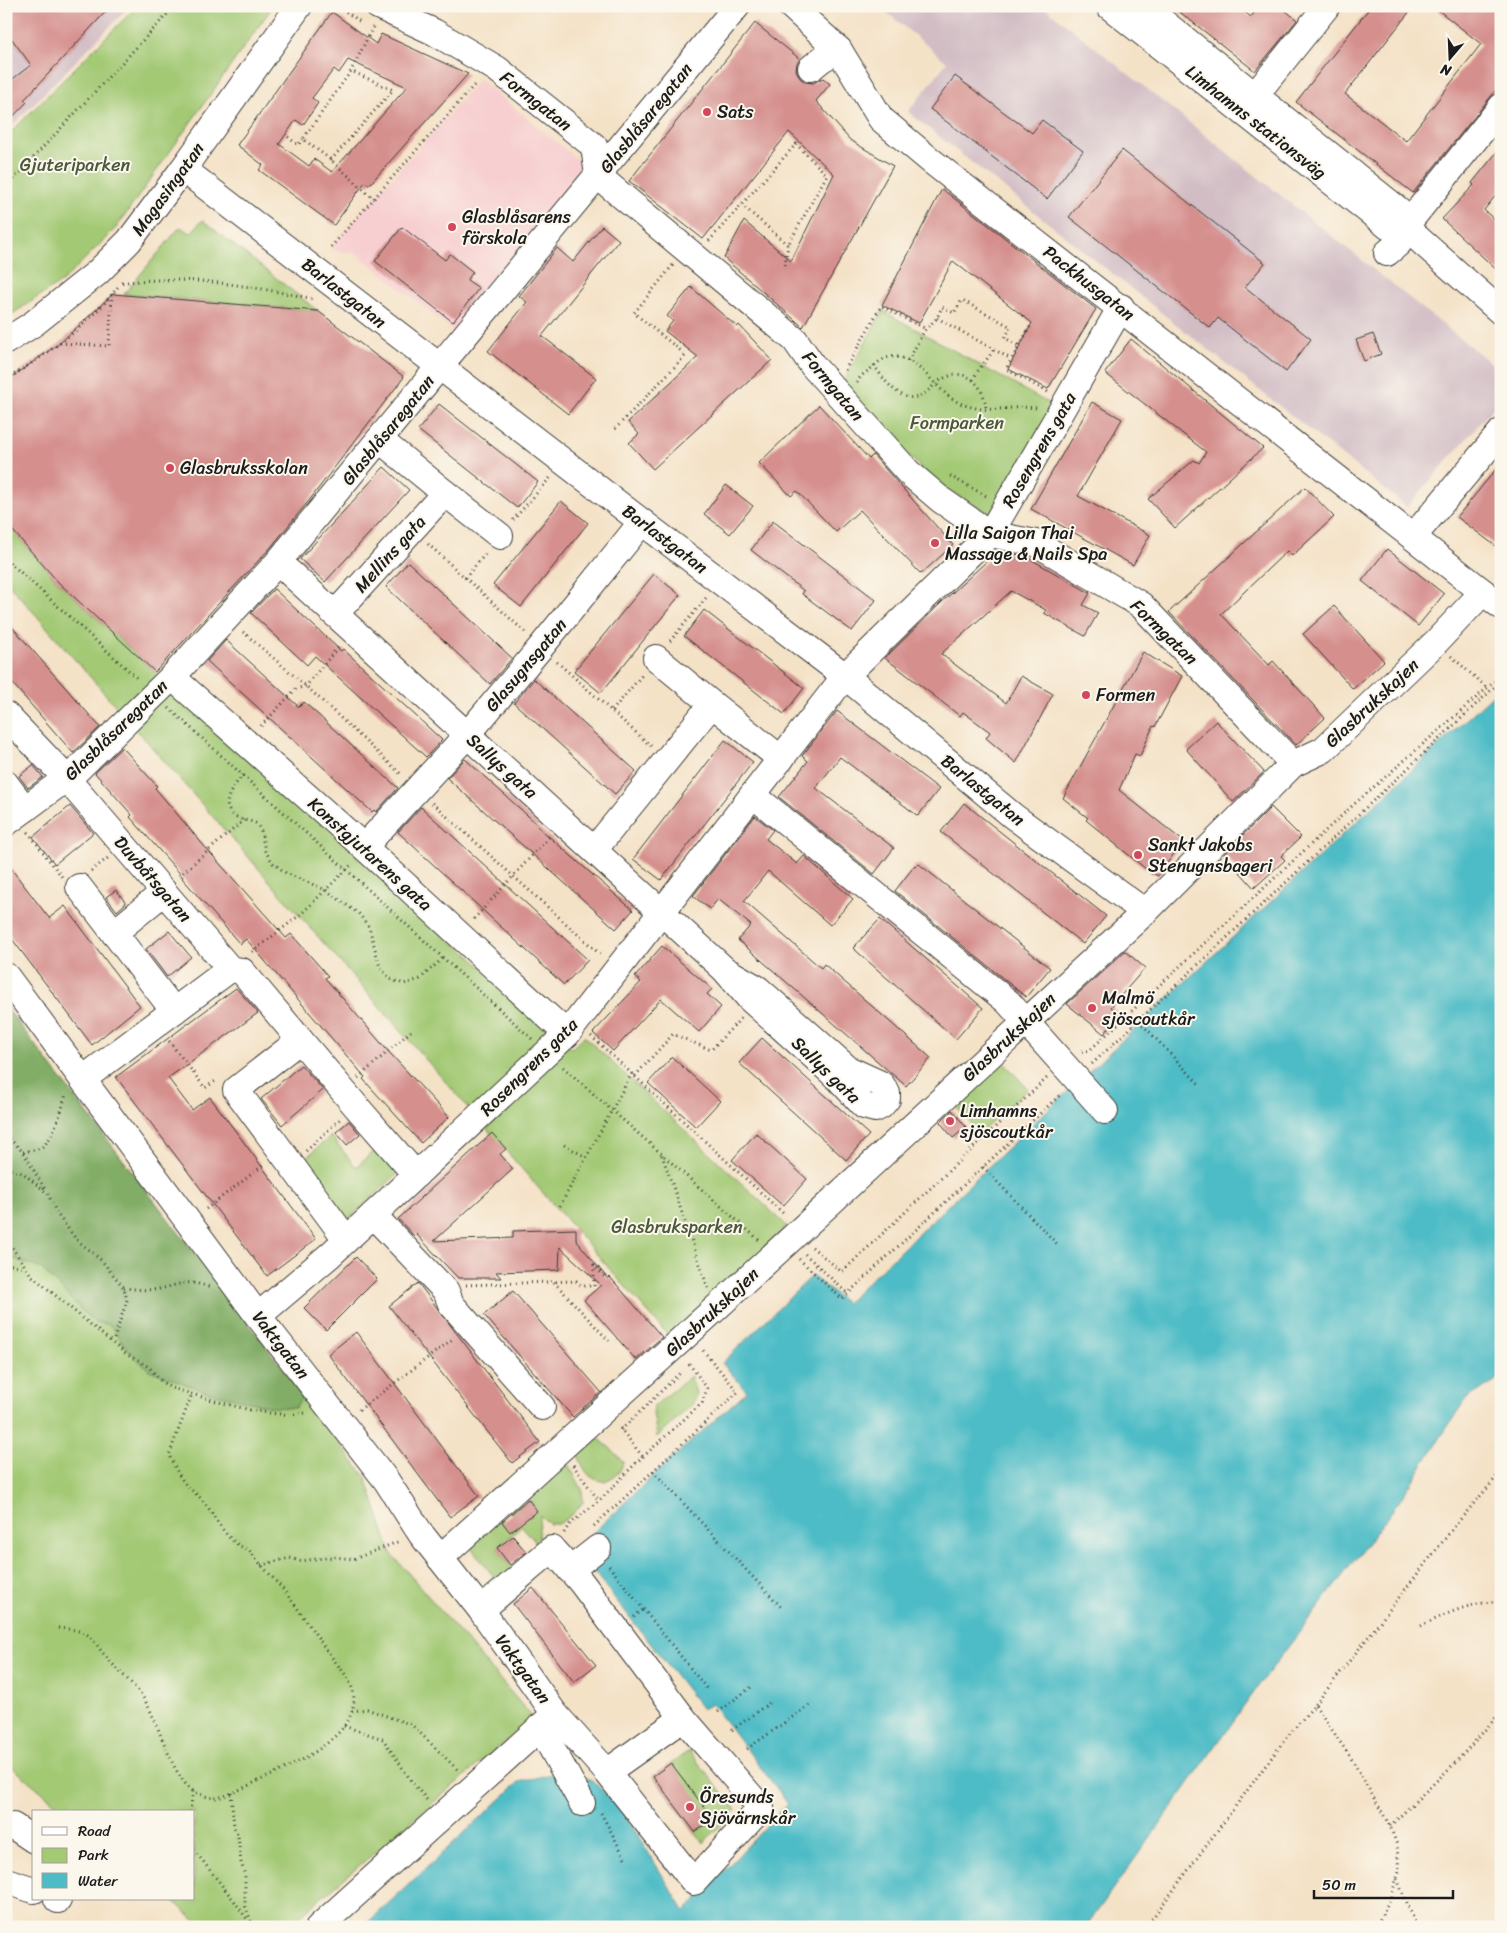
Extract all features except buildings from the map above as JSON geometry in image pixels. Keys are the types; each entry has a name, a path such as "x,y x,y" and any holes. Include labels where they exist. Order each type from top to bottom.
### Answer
{"street":[{"name":"Magasingatan","path":"6,341 33,324 98,273 129,241 183,169 299,6"},
{"name":"Glasblåsaregatan","path":"16,816 66,778 163,685 278,562 737,6"},
{"name":"Packhusgatan","path":"791,6 839,50 882,119 930,160 1121,307 1492,599"},
{"name":"Limhamns stationsväg","path":"1110,6 1249,103"},
{"name":"Limhamns stationsväg","path":"1143,6 1249,103 1274,136 1400,212 1406,227 1500,310"},
{"path":"1249,103 1327,6"},
{"name":"Formgatan","path":"377,12 434,32 497,69 594,146 598,176 795,340 813,366 844,388 908,472 941,500 990,534 1036,543 1141,604 1292,764"},
{"path":"812,68 822,59 839,50"},
{"path":"1387,253 1399,243 1406,227 1501,107"},
{"name":"Barlastgatan","path":"183,169 642,522 846,676 1013,816 1145,912"},
{"name":"Rosengrens gata","path":"258,1316 373,1215 548,1053 572,1028 846,676 990,534 1121,307"},
{"path":"1413,537 1501,432"},
{"path":"380,440 500,536"},
{"name":"Mellins gata","path":"344,622 445,492"},
{"name":"Glasugnsgatan","path":"364,847 467,735 542,647 642,522"},
{"name":"Sallys gata","path":"278,562 725,970 754,1004 839,1079 864,1106 875,1109 881,1106 886,1099 887,1093 881,1084 848,1068 758,989 725,970"},
{"name":"Glasbrukskajen","path":"440,1558 605,1410 682,1355 715,1309 791,1244 1025,1022 1145,912 1292,764 1323,750 1436,642 1492,599"},
{"path":"656,658 781,759"},
{"name":"Konstgjutarens gata","path":"163,685 248,746 460,934 572,1028"},
{"path":"594,850 712,704"},
{"name":"Duvbåtsgatan","path":"6,715 66,778 230,969 242,971 416,1175"},
{"path":"6,784 16,816"},
{"path":"753,796 1008,1002 1105,1111"},
{"path":"79,887 114,934 165,1018"},
{"path":"114,934 163,891"},
{"path":"83,1079 230,969"},
{"name":"Vaktgatan","path":"6,976 258,1316 386,1480 418,1529 481,1610 548,1720 607,1772 694,1882 761,1808 683,1718"},
{"path":"300,1040 236,1090 346,1239"},
{"path":"373,1215 446,1291 451,1304 542,1407"},
{"path":"481,1610 561,1559 597,1546"},
{"path":"561,1559 581,1582 683,1718 607,1772"},
{"path":"548,1720 591,1806"},
{"name":"Vaktgatan","path":"320,1927 548,1720"},
{"path":"6,1827 13,1826 32,1839"},
{"path":"6,1881 32,1889"}],"path":[{"path":"6,187 175,6"},
{"path":"288,137 298,145 303,139 351,71 377,12"},
{"path":"331,160 393,90 351,71"},
{"path":"331,247 479,79"},
{"path":"303,139 331,160 374,199"},
{"path":"615,429 686,355 634,313 691,253 742,205 796,144 827,175 788,245 784,265"},
{"path":"742,205 788,245"},
{"path":"6,380 69,337 112,294 125,274"},
{"path":"120,283 156,281 203,282 251,287 320,301"},
{"path":"60,343 109,346 112,294"},
{"path":"908,361 926,329 937,318 942,307 954,313 962,300 1011,327 1005,338 1019,346"},
{"path":"844,388 880,306 926,329"},
{"path":"937,318 1012,360"},
{"path":"1030,327 1006,369 1063,408"},
{"path":"973,380 977,370 994,350"},
{"path":"844,388 874,365 885,358 893,356 914,364 946,394 957,402 971,407 986,410 1020,406 1063,408"},
{"path":"874,365 893,390 903,395 917,397 923,395 946,377 952,375 973,380 984,393 986,410"},
{"path":"947,475 1006,507"},
{"path":"6,559 163,685 243,775 612,1111 662,1154 791,1244 842,1272 1042,1083"},
{"path":"248,746 255,732 296,689 306,686 344,622"},
{"path":"1436,642 1486,688"},
{"path":"1088,1051 1352,806 1501,676"},
{"path":"791,1244 798,1258 842,1299 1501,682"},
{"path":"243,775 230,790 226,803 230,812 257,824 265,851 273,863 286,873 326,890 359,914 369,927 380,967 390,979 404,984 420,979 444,958 460,934 512,875 563,823"},
{"path":"16,816 66,882 79,887 83,876 124,846"},
{"path":"163,891 244,819"},
{"path":"230,969 300,915 347,870 364,847"},
{"path":"560,1206 634,1075 673,1034 711,1050 754,1004"},
{"path":"165,1018 205,1088 220,1078 227,1079 236,1090"},
{"path":"1138,1020 1200,1086"},
{"path":"572,1028 634,1075 791,1244 848,1294"},
{"path":"202,1212 286,1158 349,1098 411,1031"},
{"path":"23,1152 42,1147 50,1136 63,1108 66,1093 74,1083 83,1079"},
{"path":"6,1135 23,1152 48,1194 57,1214 76,1239 102,1261 124,1288 128,1300 114,1342"},
{"path":"564,1146 586,1157"},
{"path":"662,1154 715,1309"},
{"path":"983,1167 1057,1244"},
{"path":"6,1168 23,1173 48,1194"},
{"path":"6,1234 13,1249 31,1275 48,1291 114,1342 126,1354 149,1367 162,1382 171,1388 260,1411 296,1414 331,1408 353,1415 470,1325"},
{"path":"6,1264 25,1267"},
{"path":"446,1291 457,1286 576,1281 582,1286 594,1286 594,1265 606,1278"},
{"path":"124,1288 158,1289 176,1283 192,1282 213,1288 238,1288"},
{"path":"554,1282 609,1341"},
{"path":"707,1689 597,1546 653,1471 738,1392 701,1349 708,1342"},
{"path":"561,1559 569,1524 599,1501 643,1457 702,1403 707,1388 682,1355 621,1430"},
{"path":"58,1628 78,1630 92,1636 107,1658 142,1696 156,1721 179,1777 196,1793 215,1798 231,1793 318,1751 341,1732 352,1711 355,1695 349,1678 324,1649 288,1596 249,1550 240,1547 230,1540 204,1502 187,1486 178,1474 169,1455 192,1394"},
{"path":"605,1410 643,1457"},
{"path":"562,1449 599,1501"},
{"path":"653,1471 784,1609"},
{"path":"1146,1927 1286,1738 1316,1705 1452,1529 1501,1472"},
{"path":"261,1565 290,1558 300,1561 333,1557 354,1559 400,1541 418,1529"},
{"path":"1421,1626 1461,1608 1501,1602"},
{"path":"631,1619 644,1609"},
{"path":"718,1712 754,1686"},
{"path":"732,1730 770,1703"},
{"path":"747,1749 811,1704"},
{"path":"1316,1705 1351,1758 1390,1826 1397,1845 1399,1872 1390,1899 1376,1927"},
{"path":"352,1711 367,1709 412,1725 431,1741 474,1787"},
{"path":"1390,1826 1457,1761 1501,1712"},
{"path":"344,1726 383,1739 412,1782 442,1817"},
{"path":"190,1810 193,1790"},
{"path":"231,1793 234,1827 238,1836 241,1862 245,1876 245,1905 253,1927"},
{"path":"591,1806 625,1858"},
{"path":"195,1851 253,1927"},
{"path":"1397,1878 1417,1927"},
{"path":"1360,1927 1378,1922"}],"shaded area":[{"path":"6,6 130,6 6,132"},
{"path":"879,6 1043,6 1501,371 1501,399 1407,507 908,112 947,62"},
{"name":"Glasblåsarens förskola","path":"479,79 598,176 464,339 356,253 336,251 331,247"}],"green space":[{"name":"Gjuteriparken","path":"137,6 273,6 116,228 64,280 6,318 6,137"},
{"path":"202,220 318,311 124,294 180,227 191,233"},
{"name":"Formparken","path":"883,311 1053,406 991,514 939,485 839,389"},
{"name":"Glasbruksparken","path":"6,523 59,583 159,676 572,1048 584,1036 787,1226 672,1340 6,581"},
{"path":"6,1007 366,1478 391,1553 533,1718 287,1927 203,1927 172,1900 195,1900 195,1810 64,1810 6,1762"},
{"path":"6,1007 303,1395 295,1408 271,1407 204,1391 149,1370 130,1352 110,1325 92,1321 42,1269 6,1256"},
{"path":"998,1056 1028,1089 980,1133 950,1101"},
{"path":"331,1136 356,1167 378,1148 400,1172 345,1222 301,1162"},
{"path":"691,1376 696,1393 693,1404 657,1437 653,1413 654,1406"},
{"path":"592,1433 623,1462 621,1469 616,1474 604,1481 589,1475 582,1465 578,1454 577,1449"},
{"path":"564,1457 582,1489 583,1502 575,1512 559,1524 549,1524 540,1515 538,1545 522,1526 497,1548 512,1568 498,1582 469,1545 499,1519 506,1527 516,1518 510,1511 520,1503 530,1516 537,1511 525,1494"},
{"path":"689,1751 736,1810 703,1843 653,1776"}],"water":[{"path":"1501,687 1501,1377 1465,1400 1398,1503 1260,1684 1086,1927 363,1927 519,1782 560,1772 592,1780 624,1813 685,1912 788,1803 712,1704 702,1709 576,1549 656,1473 747,1391 722,1363 812,1276 846,1303 1039,1118"}],"place":[{"name":"Sats","path":"707,112"},
{"name":"Glasblåsarens förskola","path":"452,227"},
{"name":"Glasbruksskolan","path":"170,468"},
{"name":"Lilla Saigon Thai Massage & Nails Spa","path":"935,543"},
{"name":"Formen","path":"1086,695"},
{"name":"Sankt Jakobs Stenugnsbageri","path":"1138,855"},
{"name":"Malmö sjöscoutkår","path":"1092,1008"},
{"name":"Limhamns sjöscoutkår","path":"950,1121"},
{"name":"Öresunds Sjövärnskår","path":"690,1807"}]}
